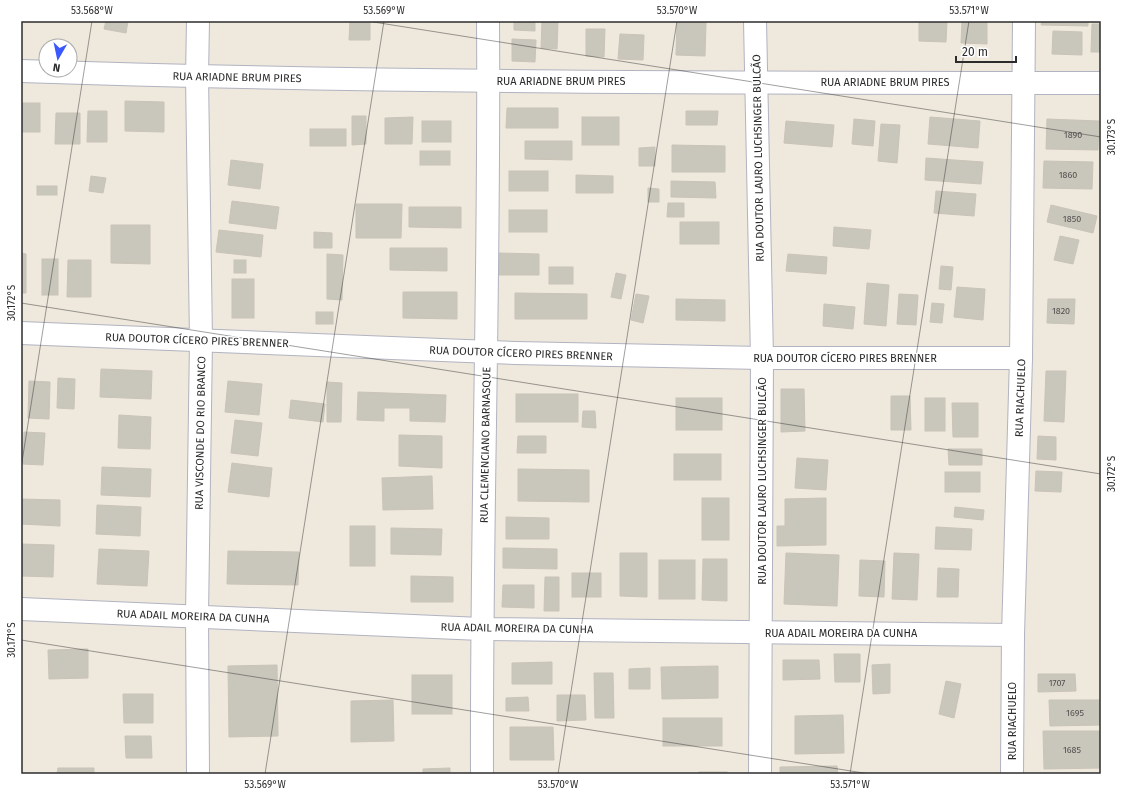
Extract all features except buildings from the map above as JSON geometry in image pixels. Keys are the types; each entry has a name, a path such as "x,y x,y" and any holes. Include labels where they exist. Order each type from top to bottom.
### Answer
{"street":[{"name":"RUA VISCONDE DO RIO BRANCO","path":"198,21 197,77 201,340 197,616 198,774"},
{"name":"RUA CLEMENCIANO BARNASQUE","path":"482,774 482,629 489,81 488,21"},
{"name":"RUA DOUTOR LAURO LUCHSINGER BULCÃO","path":"755,21 762,358 760,774"},
{"name":"RUA RIACHUELO","path":"1012,774 1013,635 1021,358 1022,83 1024,21"},
{"name":"RUA ARIADNE BRUM PIRES","path":"21,71 197,77 489,81 1101,83"},
{"name":"RUA DOUTOR CÍCERO PIRES BRENNER","path":"21,333 486,352 762,358 1021,358"},
{"name":"RUA ADAIL MOREIRA DA CUNHA","path":"21,609 482,629 1013,635"}]}
